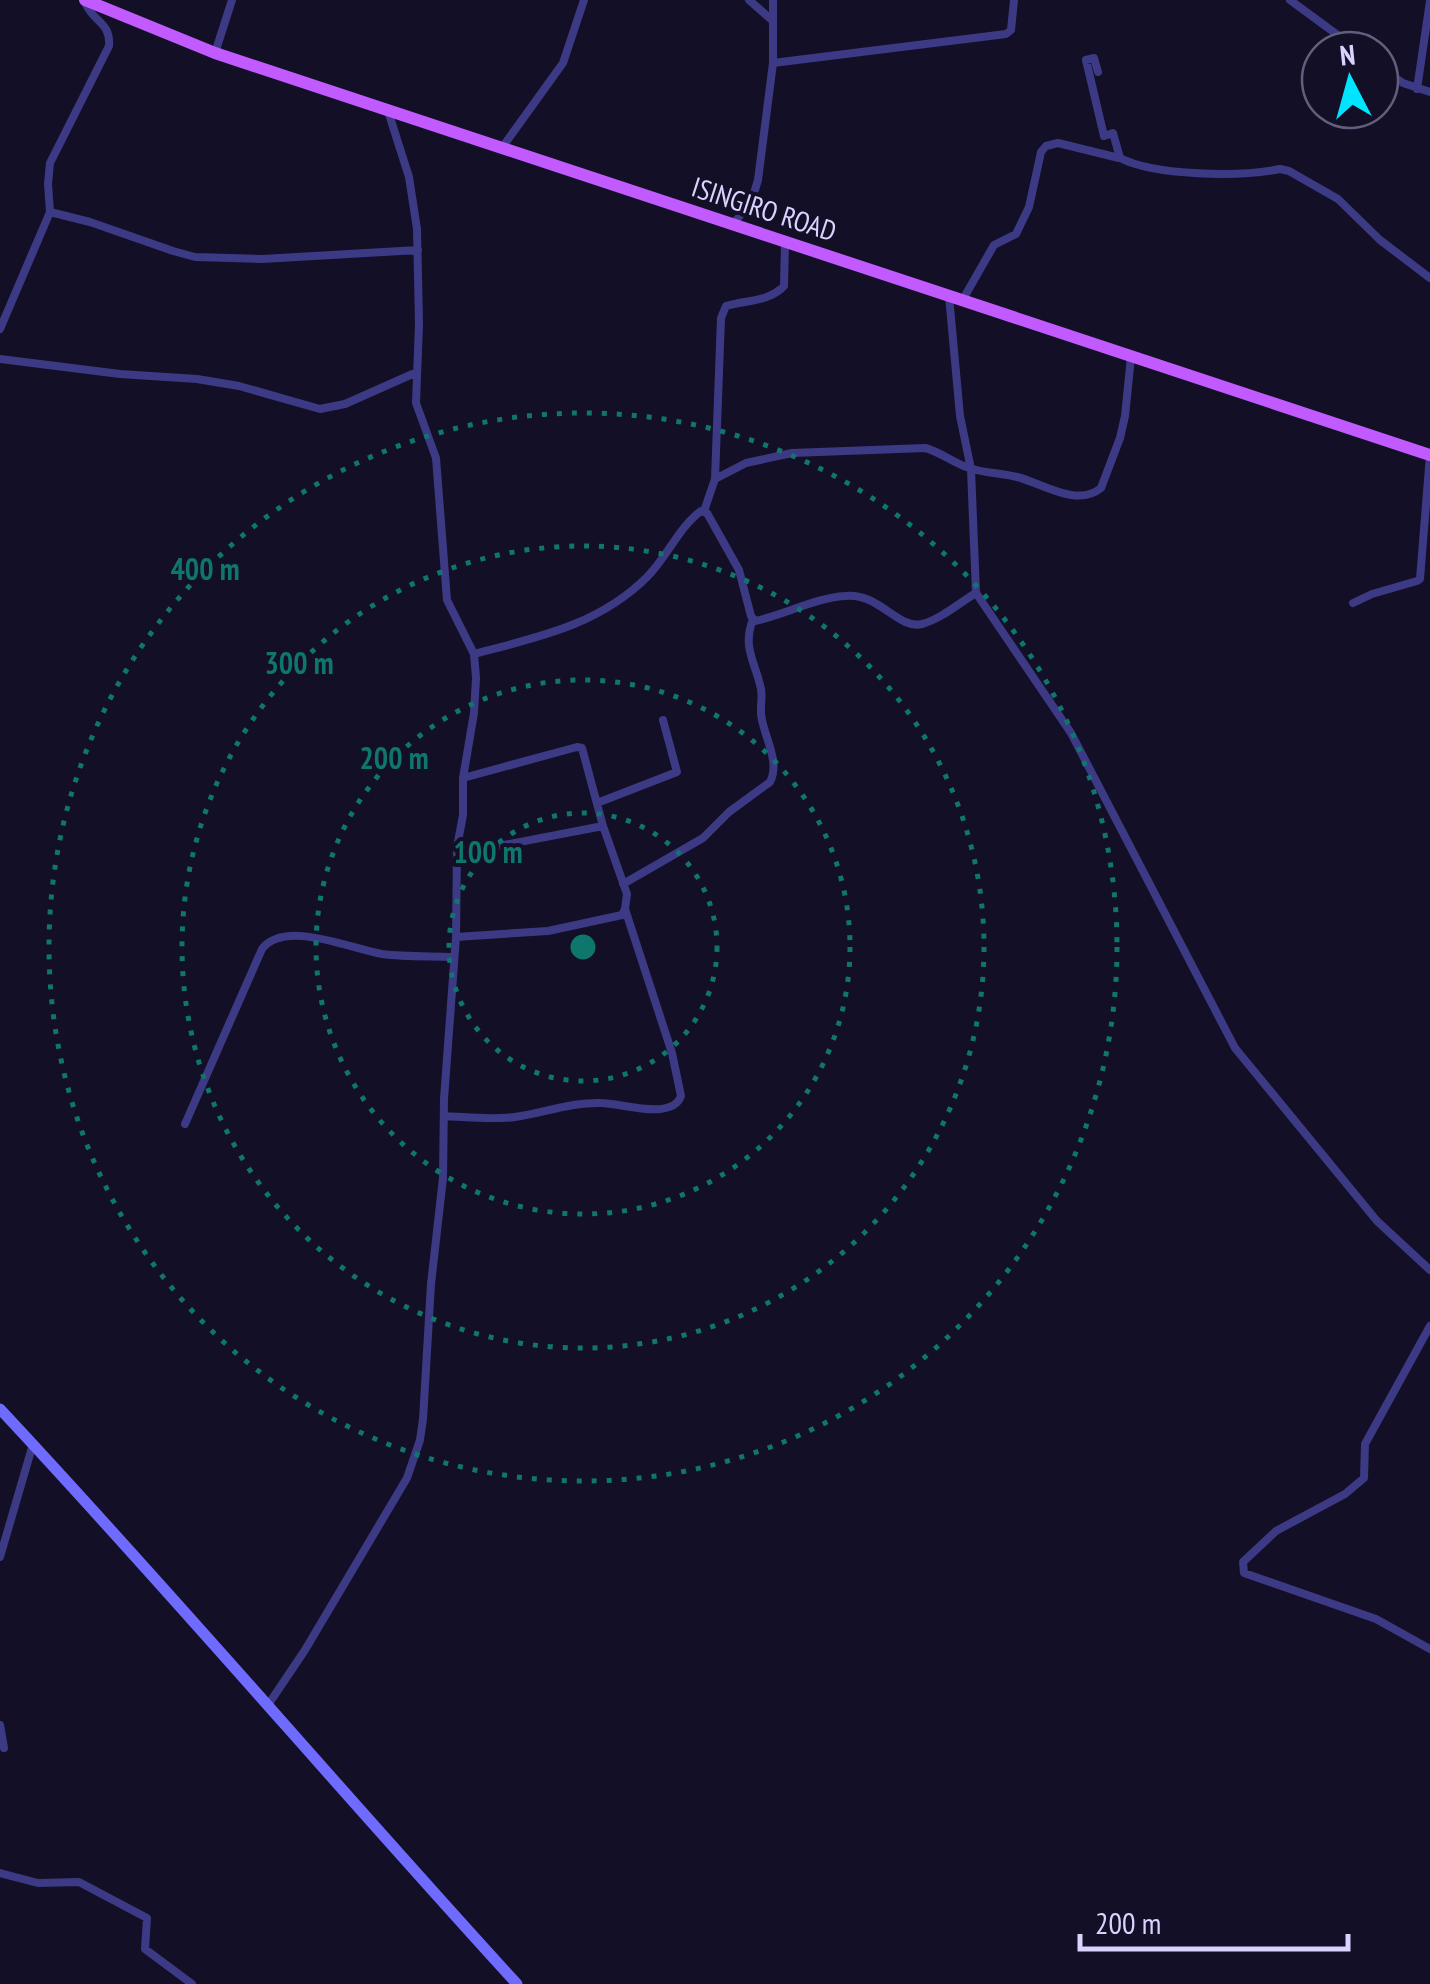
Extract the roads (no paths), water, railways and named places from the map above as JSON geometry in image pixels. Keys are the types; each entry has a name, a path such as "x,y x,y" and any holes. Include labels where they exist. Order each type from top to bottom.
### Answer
{"main road":[{"name":"ISINGIRO ROAD","path":"85,0 215,53 1430,455"},
{"path":"0,1409 518,1984"}],"street":[{"path":"0,329 50,212 50,163 109,46 109,33 92,16 85,0"},
{"path":"215,53 232,0"},
{"path":"502,149 563,63 584,0"},
{"path":"749,0 773,21"},
{"path":"732,225 755,193 773,63 774,0"},
{"path":"773,63 1006,34 1011,30 1014,0"},
{"path":"1290,0 1331,30"},
{"path":"1416,88 1430,0"},
{"path":"1098,72 1094,58 1086,60 1104,136 1113,134 1120,158"},
{"path":"1400,81 1430,92"},
{"path":"268,1705 305,1650 413,1462 425,1403 442,1178 456,937 457,846 464,814 463,778 476,678 474,654 447,600 436,458 416,404 415,209 388,110"},
{"path":"1430,278 1380,240 1338,199 1289,171 1224,175 1142,166 1058,143 1041,152 1028,207 1016,234 994,244 955,299 960,416 971,469 976,593 1071,733 1235,1048 1377,1221 1430,1270"},
{"path":"50,212 196,257 262,259 418,250"},
{"path":"704,511 715,479 723,310 780,292 784,286 785,242"},
{"path":"715,479 746,463 792,454 925,448 971,469 1022,478 1073,495 1094,494 1101,488 1120,438 1131,357"},
{"path":"0,359 197,379 320,408 345,404 417,372"},
{"path":"1353,604 1420,578 1430,455"},
{"path":"474,654 592,618 612,606 660,564 691,520 704,511"},
{"path":"623,884 703,838 774,776 762,720 761,689 747,644 752,619 738,570 704,511"},
{"path":"752,619 758,621 828,599 862,596 917,626 976,593"},
{"path":"597,802 677,772 664,720"},
{"path":"456,937 548,931 622,914 627,894 580,747 463,778"},
{"path":"457,846 499,846 603,826"},
{"path":"444,1116 492,1119 582,1103 616,1103 660,1110 679,1103 680,1087 672,1053 625,909"},
{"path":"185,1124 268,942 290,936 366,952 454,957"},
{"path":"1430,1326 1365,1444 1364,1478 1346,1494 1276,1530 1243,1562 1244,1573 1376,1620 1430,1649"},
{"path":"0,1558 33,1444"},
{"path":"0,1725 4,1748"},
{"path":"0,1873 38,1884 78,1882 146,1918 145,1949 192,1984"}]}
